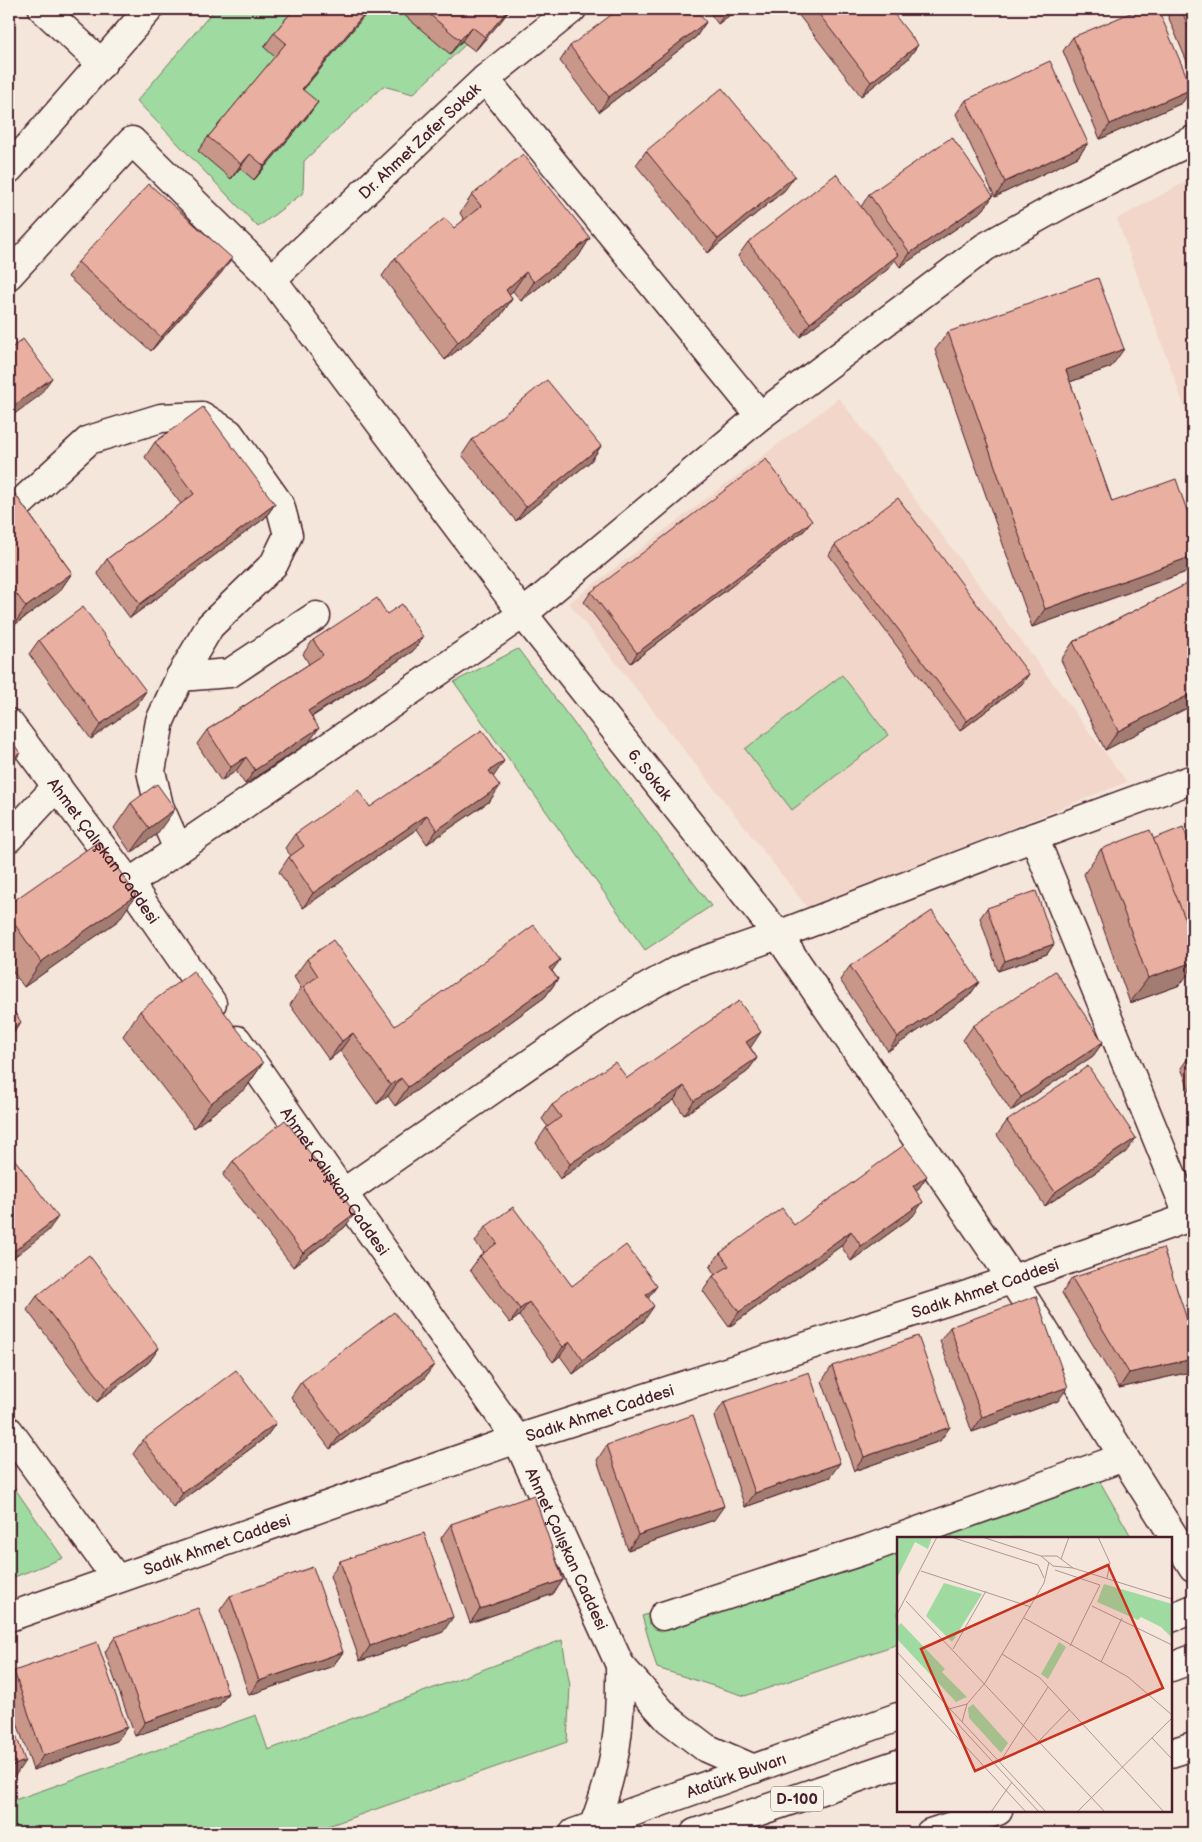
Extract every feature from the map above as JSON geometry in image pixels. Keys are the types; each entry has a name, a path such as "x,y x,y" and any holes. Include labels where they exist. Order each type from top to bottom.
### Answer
{"street":[{"path":"43,9 102,64"},
{"path":"9,169 149,9"},
{"name":"Dr. Ahmet Zafer Sokak","path":"272,279 485,79 572,9"},
{"path":"485,79 760,416"},
{"path":"129,883 523,614 760,416 984,247 1071,199 1193,140"},
{"name":"6. Sokak","path":"9,275 132,141 272,279 523,614 778,936 1012,1279 1193,1567"},
{"path":"14,509 89,440 160,418 202,416 228,432 280,505 288,535 274,564 210,626 180,677 160,721 151,771 159,806 178,849"},
{"path":"180,677 230,673 316,616"},
{"name":"Ahmet Çalışkan Caddesi","path":"9,723 129,883 342,1193 518,1439 620,1666"},
{"path":"342,1193 610,1008 678,970 778,936 1034,837 1193,779"},
{"path":"9,838 57,786"},
{"path":"1034,837 1191,1216"},
{"name":"Sadık Ahmet Caddesi","path":"9,1617 518,1439 1012,1279 1191,1216"},
{"path":"9,1431 116,1578"},
{"path":"901,1537 1124,1457"},
{"path":"663,1616 897,1539"},
{"path":"1172,1618 1193,1609"},
{"path":"1172,1667 1193,1659"},
{"path":"620,1666 668,1719 706,1748 754,1769"},
{"path":"584,1830 608,1787 618,1741 620,1666"},
{"name":"Atatürk Bulvarı","path":"584,1830 897,1717"},
{"path":"1172,1753 1193,1746"},
{"name":"D-100","path":"695,1833 897,1764"},
{"path":"930,1833 995,1812"}],"shaded area":[{"path":"1193,178 1193,430 1117,219"},
{"path":"839,398 1127,782 808,908 569,603"}],"green space":[{"path":"215,9 503,9 413,94 383,86 304,161 303,193 258,227 137,101"},
{"path":"518,649 711,906 645,950 454,682"},
{"path":"842,675 888,735 792,810 745,749"},
{"path":"1091,1466 1131,1537 897,1537 897,1644 745,1696 657,1668 642,1616"},
{"path":"9,1480 63,1558 9,1579"},
{"path":"562,1640 570,1686 567,1742 308,1833 9,1833 9,1802 256,1715 268,1750"}],"building":[{"path":"294,9 368,9 302,89 318,102 264,166 250,154 241,164 208,137 286,43 274,33"},
{"path":"423,9 509,9 485,37 472,27 460,40"},
{"path":"619,9 695,9 706,22 609,97 570,46"},
{"path":"815,9 890,9 918,45 871,82"},
{"path":"1140,9 1158,9 1192,89 1110,124 1073,37"},
{"path":"1181,9 1193,9 1193,38"},
{"path":"1050,61 1088,143 1005,182 966,100"},
{"path":"722,88 795,176 718,239 646,151"},
{"path":"952,137 993,196 910,253 869,194"},
{"path":"523,154 590,238 534,282 526,272 506,290 512,299 458,342 395,258 445,218 454,228 481,206 472,195"},
{"path":"836,174 898,255 810,323 748,242"},
{"path":"149,184 232,258 161,337 78,262"},
{"path":"1098,278 1124,349 1066,370 1112,502 1176,479 1193,528 1193,556 1045,609 948,332"},
{"path":"23,339 52,378 9,409 9,350"},
{"path":"547,380 601,446 526,507 472,440"},
{"path":"203,407 275,504 140,604 107,559 194,494 155,442"},
{"path":"766,459 812,521 637,653 591,592"},
{"path":"9,486 72,573 26,607 9,584"},
{"path":"898,498 1029,674 967,721 835,545"},
{"path":"1193,581 1193,693 1118,731 1073,642"},
{"path":"377,598 387,614 402,604 423,637 308,711 319,728 255,770 246,757 231,767 207,730 323,655 313,640"},
{"path":"83,607 146,691 101,724 39,640"},
{"path":"482,730 504,761 489,771 500,786 437,830 427,815 313,893 289,857 304,846 295,834 358,790 370,807"},
{"path":"9,737 20,753 9,761"},
{"path":"157,784 175,809 149,828 131,803"},
{"path":"1183,827 1193,851 1193,923 1187,926 1153,839"},
{"path":"1150,830 1184,916 1193,946 1193,962 1148,978 1101,849"},
{"path":"99,841 136,895 41,962 9,916 9,904"},
{"path":"1036,891 1054,944 1005,961 987,908"},
{"path":"932,911 979,982 898,1037 850,966"},
{"path":"534,925 560,960 549,968 558,979 408,1087 401,1078 390,1085 353,1033 342,1041 303,987 318,976 307,959 333,940 395,1026"},
{"path":"193,971 263,1063 211,1103 140,1011"},
{"path":"1055,971 1103,1042 1021,1097 973,1026"},
{"path":"739,1001 761,1032 746,1042 757,1058 694,1101 684,1086 570,1164 546,1128 561,1117 552,1105 615,1062 627,1078"},
{"path":"9,1004 21,1022 9,1031"},
{"path":"1193,1056 1193,1071 1188,1058"},
{"path":"1088,1066 1136,1138 1055,1192 1007,1121"},
{"path":"285,1120 355,1213 303,1253 233,1161"},
{"path":"904,1145 927,1176 913,1186 923,1202 861,1246 851,1231 739,1312 713,1276 729,1266 720,1253 782,1208 794,1225"},
{"path":"9,1152 58,1217 9,1255"},
{"path":"513,1207 572,1286 626,1245 657,1286 646,1295 654,1306 583,1360 570,1342 563,1347 529,1302 520,1309 480,1256 497,1243 485,1227"},
{"path":"1163,1248 1193,1337 1193,1359 1129,1373 1072,1278"},
{"path":"89,1255 159,1348 107,1388 37,1296"},
{"path":"1036,1296 1068,1387 982,1417 950,1327"},
{"path":"394,1312 434,1365 340,1435 301,1382"},
{"path":"918,1336 950,1427 864,1457 832,1366"},
{"path":"236,1370 276,1423 183,1493 143,1440"},
{"path":"809,1372 840,1463 755,1493 724,1402"},
{"path":"693,1415 724,1506 638,1535 607,1445"},
{"path":"534,1495 563,1580 480,1609 451,1524"},
{"path":"424,1533 453,1617 370,1646 340,1561"},
{"path":"313,1567 343,1652 259,1681 230,1596"},
{"path":"198,1608 228,1693 145,1722 115,1637"},
{"path":"97,1642 127,1727 43,1756 14,1671"},
{"path":"9,1714 25,1761 9,1767"}]}
